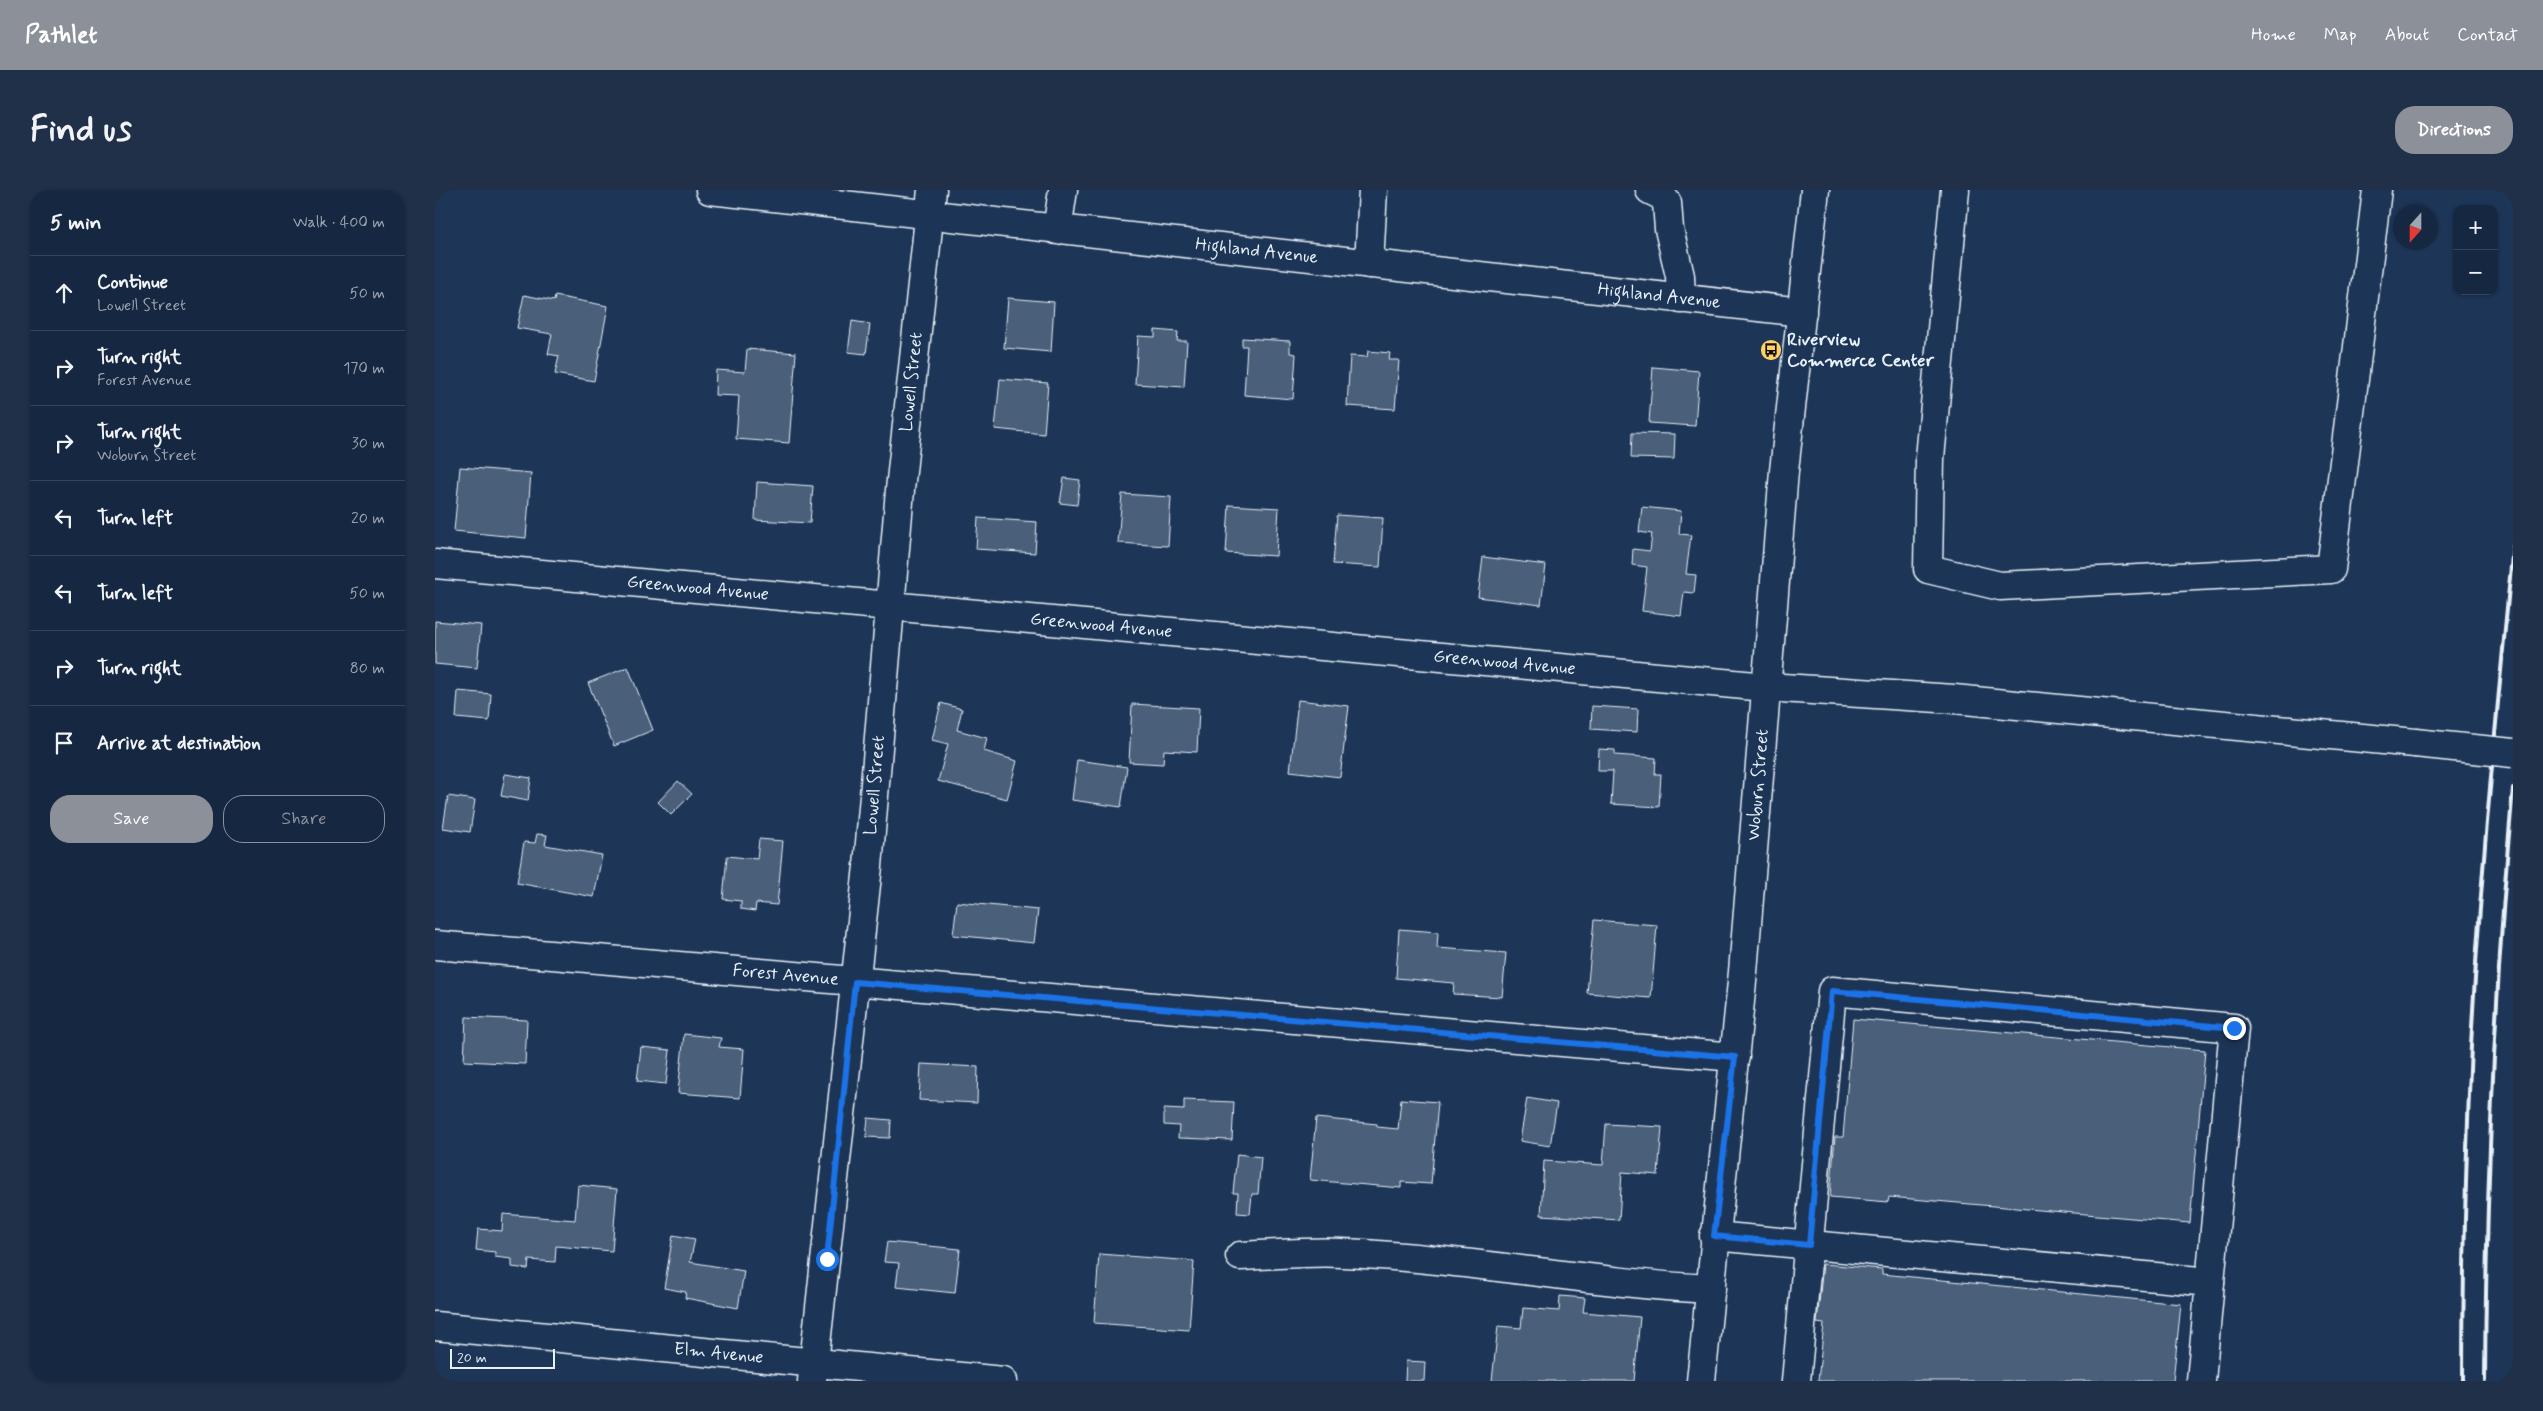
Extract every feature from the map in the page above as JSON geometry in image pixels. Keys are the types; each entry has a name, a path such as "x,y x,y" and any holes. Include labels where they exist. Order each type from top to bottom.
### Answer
{"street":[{"name":"Highland Avenue","path":"710,190 931,202 1057,230 1802,312"},
{"path":"1057,230 1063,190"},
{"path":"1369,264 1373,190"},
{"path":"1650,190 1662,196 1667,203 1669,229 1679,269 1681,298"},
{"name":"Woburn Street","path":"1701,1381 1711,1288 1714,1236 1735,1057 1784,471 1815,190"},
{"path":"1955,190 1930,458 1928,569 2000,586 2331,569 2377,190"},
{"name":"Lowell Street","path":"813,1371 855,982 890,607 931,202"},
{"name":"Greenwood Avenue","path":"435,564 1766,687 1954,699 2513,752"},
{"name":"Forest Avenue","path":"435,945 1735,1057"},
{"path":"1796,1381 1832,991 2234,1028 2201,1381"},
{"path":"1714,1236 2210,1282"},
{"path":"1241,1256 1342,1253 1457,1262 1647,1286 1711,1288"},
{"name":"Elm Avenue","path":"435,1326 813,1371 1003,1381"}],"building":[{"path":"524,295 554,301 555,296 608,306 594,381 555,374 559,356 548,354 552,334 517,328"},
{"path":"1008,298 1054,302 1051,352 1004,348"},
{"path":"852,321 870,324 866,354 848,352"},
{"path":"1155,330 1178,332 1177,341 1187,341 1184,387 1135,384 1138,336 1155,337"},
{"path":"1242,338 1290,341 1290,353 1296,354 1293,399 1244,395 1247,346 1242,346"},
{"path":"747,349 796,353 789,443 736,439 739,396 715,395 716,370 745,372"},
{"path":"1368,351 1390,353 1389,360 1399,360 1395,409 1347,406 1350,356 1367,357"},
{"path":"1653,367 1699,371 1695,426 1649,423"},
{"path":"1000,379 1048,383 1044,434 995,429"},
{"path":"1632,433 1675,434 1674,459 1631,458"},
{"path":"460,467 531,473 526,538 454,531"},
{"path":"1064,478 1080,480 1077,505 1060,503"},
{"path":"757,482 813,486 810,523 755,520"},
{"path":"1122,494 1171,497 1168,546 1118,543"},
{"path":"1229,505 1279,508 1276,556 1226,553"},
{"path":"1642,507 1681,511 1679,534 1691,535 1686,574 1696,575 1694,593 1684,592 1681,616 1642,611 1647,567 1632,565 1633,549 1650,551 1652,534 1639,532"},
{"path":"1337,515 1383,518 1380,567 1333,564"},
{"path":"978,518 1037,522 1035,553 976,549"},
{"path":"1483,557 1546,565 1541,605 1478,597"},
{"path":"435,621 481,625 477,668 435,664"},
{"path":"628,667 653,730 614,746 588,683"},
{"path":"458,691 491,694 489,721 456,718"},
{"path":"1298,700 1349,706 1340,777 1290,771"},
{"path":"941,703 962,709 957,730 987,738 984,751 1017,761 1007,799 938,781 948,744 932,740"},
{"path":"1132,704 1199,708 1197,752 1164,750 1163,764 1129,762"},
{"path":"1592,706 1638,709 1637,732 1591,729"},
{"path":"1599,749 1615,750 1615,755 1656,758 1655,774 1661,774 1659,807 1611,804 1613,771 1598,771"},
{"path":"1077,760 1127,767 1121,807 1072,800"},
{"path":"505,774 531,778 528,801 501,796"},
{"path":"678,781 692,794 671,815 658,802"},
{"path":"448,796 475,800 470,832 443,828"},
{"path":"537,834 547,835 545,845 602,855 594,897 517,883 524,842 535,843"},
{"path":"759,839 783,841 777,905 756,903 755,911 741,909 741,901 723,899 727,856 757,859"},
{"path":"957,902 1038,910 1034,943 953,935"},
{"path":"1594,920 1657,925 1651,998 1587,993"},
{"path":"1399,929 1438,932 1437,948 1506,953 1502,997 1453,994 1454,983 1396,978"},
{"path":"466,1017 527,1020 525,1064 464,1061"},
{"path":"1853,1019 2205,1050 2190,1223 1889,1197 1888,1202 1830,1197 1835,1137 1843,1137"},
{"path":"684,1034 721,1038 719,1047 744,1049 740,1098 678,1093"},
{"path":"641,1047 670,1050 666,1084 637,1081"},
{"path":"921,1064 978,1067 977,1103 919,1100"},
{"path":"1527,1098 1557,1103 1550,1146 1520,1141"},
{"path":"1401,1099 1438,1102 1431,1184 1401,1182 1401,1188 1310,1180 1316,1118 1377,1124 1377,1127 1398,1129"},
{"path":"1184,1100 1234,1102 1232,1140 1178,1138 1179,1126 1164,1125 1164,1109 1184,1110"},
{"path":"868,1118 891,1120 890,1138 866,1137"},
{"path":"1606,1124 1662,1127 1658,1175 1622,1172 1619,1220 1541,1215 1544,1161 1603,1165"},
{"path":"1237,1154 1261,1157 1258,1194 1252,1194 1250,1214 1237,1213 1238,1193 1233,1193"},
{"path":"578,1185 617,1189 612,1251 556,1246 555,1262 529,1260 528,1269 512,1267 512,1259 495,1257 495,1252 476,1250 478,1229 502,1231 503,1214 575,1220"},
{"path":"673,1235 695,1239 690,1262 744,1271 738,1308 685,1298 686,1292 664,1288"},
{"path":"887,1242 960,1249 955,1293 896,1287 899,1263 884,1262"},
{"path":"1099,1254 1194,1261 1189,1330 1094,1323"},
{"path":"1823,1264 1882,1269 1882,1274 2181,1304 2173,1381 1818,1381 1824,1324 1817,1323"},
{"path":"1560,1296 1585,1298 1583,1312 1640,1317 1634,1381 1492,1381 1498,1326 1521,1328 1523,1308 1559,1311"},
{"path":"1406,1361 1425,1362 1424,1381 1405,1381"}],"railway":[{"path":"2463,1381 2466,1171 2471,1045 2489,795 2513,546"},
{"path":"2485,1381 2487,1233 2496,1010 2513,788"}],"place":[{"name":"Riverview Commerce Center","path":"1771,350"}],"route":[{"path":"827,1259 855,982 1735,1057 1714,1236 1809,1245 1832,991 2234,1028"}]}
